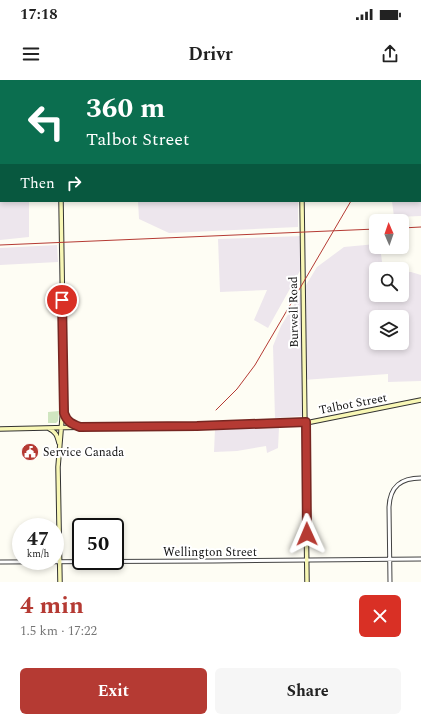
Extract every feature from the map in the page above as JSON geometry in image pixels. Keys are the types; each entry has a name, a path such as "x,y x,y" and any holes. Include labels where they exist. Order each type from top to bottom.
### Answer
{"main road":[{"path":"59,518 58,467 64,413 61,202"},
{"name":"Burwell Road","path":"302,202 308,560 307,582"},
{"name":"Talbot Street","path":"0,429 197,426 306,422 319,421 421,400"},
{"path":"64,413 66,419 80,427"},
{"path":"47,428 54,430 57,434 60,446"},
{"path":"59,570 60,582"}],"street":[{"path":"390,582 389,503 391,495 394,488 408,479 421,478"},
{"name":"Wellington Street","path":"64,561 133,562 421,559"},
{"name":"Wellington Street","path":"0,562 12,562"}],"shaded area":[{"path":"0,202 29,202 29,237 0,240"},
{"path":"138,202 298,202 298,227 169,233 139,219"},
{"path":"392,202 421,202 421,216 409,216 409,214 394,214"},
{"path":"302,236 301,269 268,328 254,320 267,290 220,292 218,239"},
{"path":"57,245 58,262 0,265 0,248"},
{"path":"369,245 369,254 381,254 382,262 369,262 369,302 409,302 409,272 421,275 421,381 388,382 388,374 303,380 302,416 275,418 273,346 281,326 317,267 344,247"},
{"path":"279,428 278,448 267,453 266,446 237,451 214,452 215,429"}],"green space":[{"path":"59,411 58,421 56,423 48,423 48,412"}],"railway":[{"path":"216,410 237,389 255,365 350,202"},
{"path":"409,228 421,227"},
{"path":"0,245 369,229"}],"place":[{"name":"Service Canada","path":"30,452"}],"route":[{"path":"62,300 64,413 66,419 80,427 197,426 306,422 307,534"}]}
